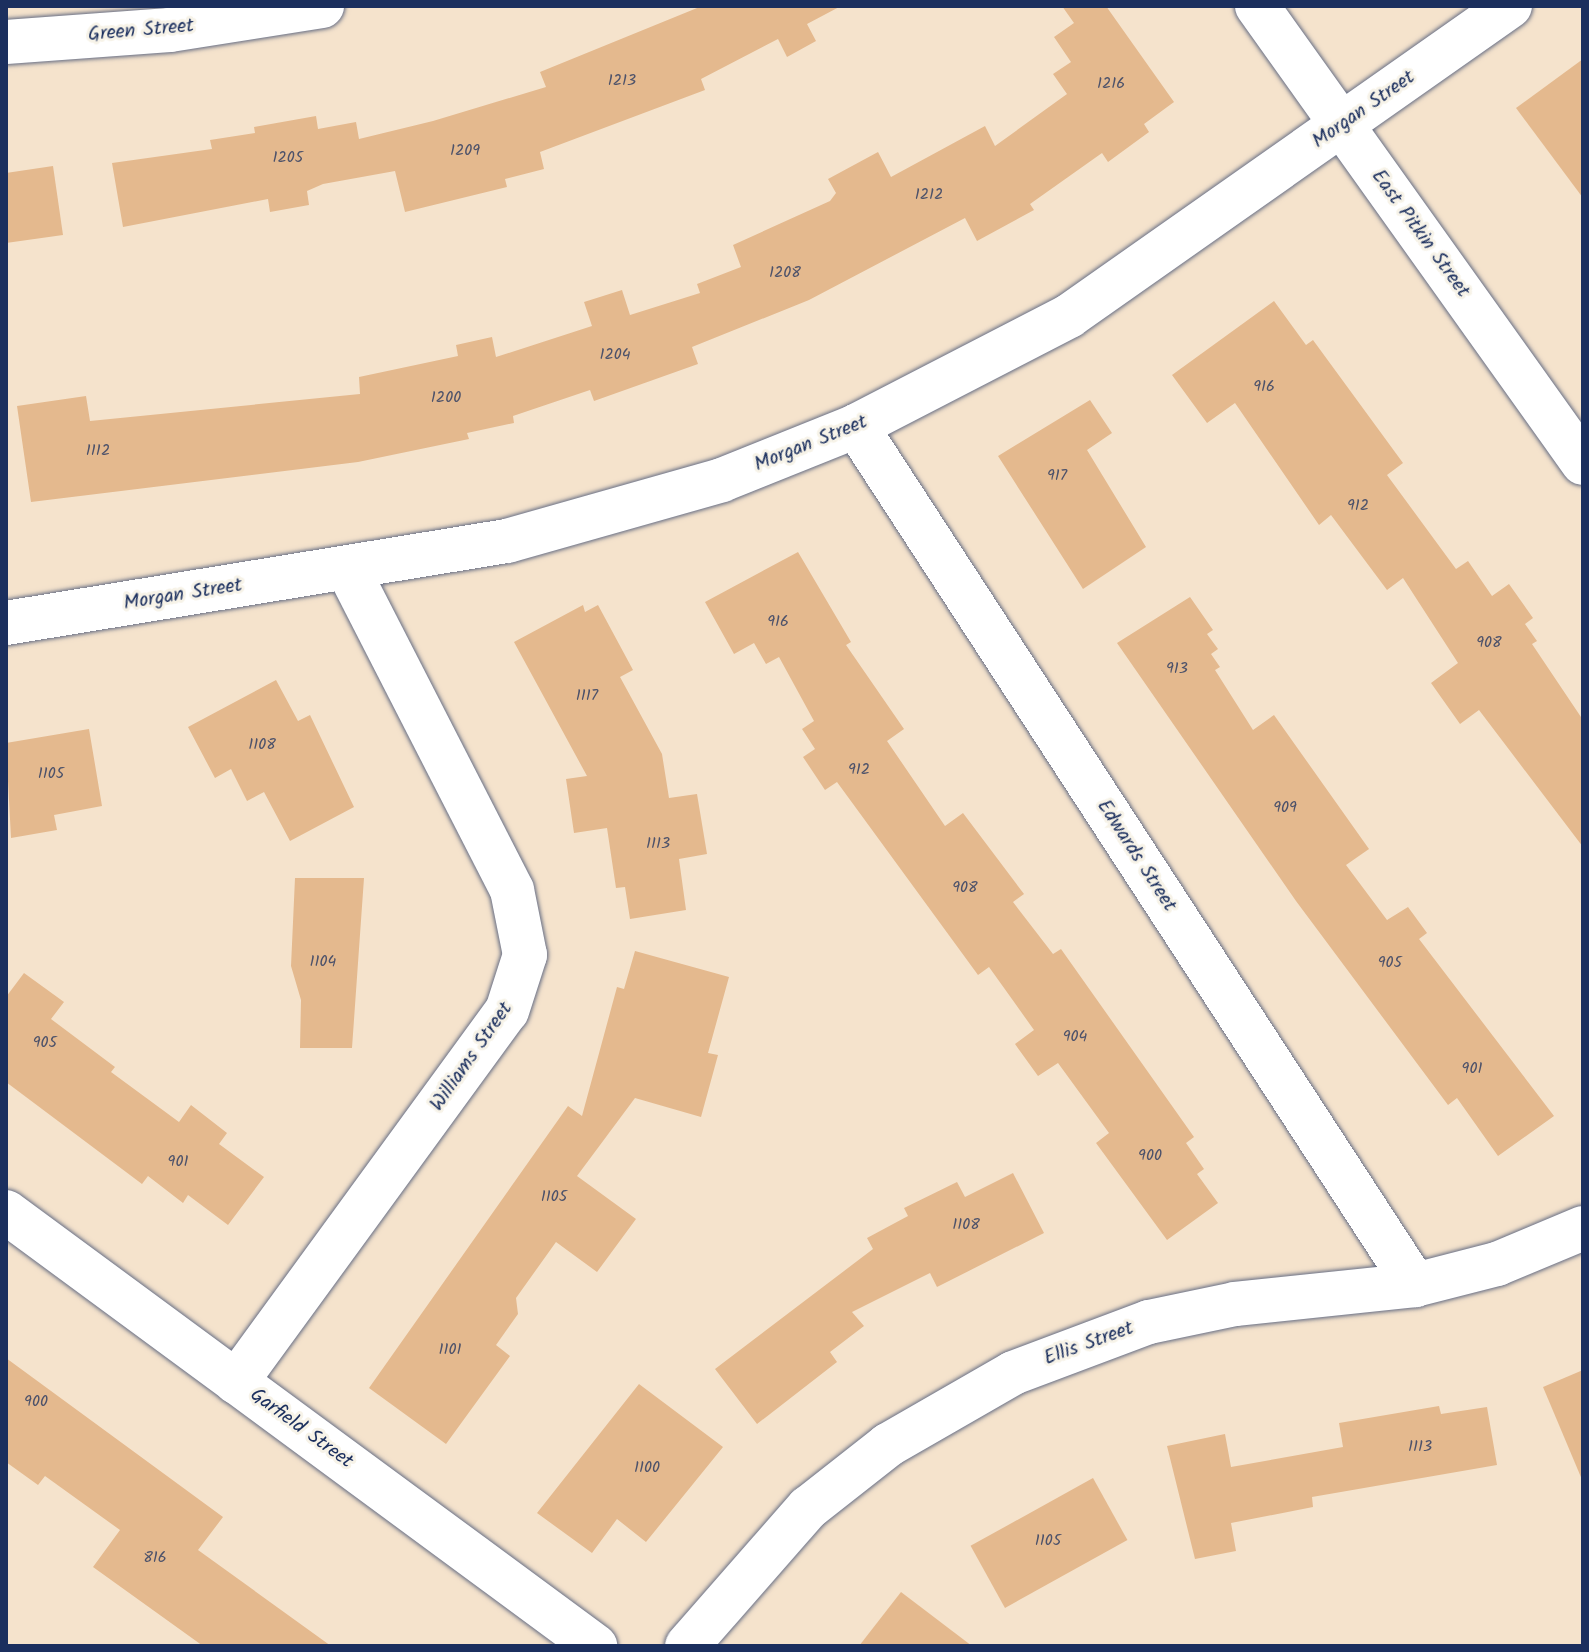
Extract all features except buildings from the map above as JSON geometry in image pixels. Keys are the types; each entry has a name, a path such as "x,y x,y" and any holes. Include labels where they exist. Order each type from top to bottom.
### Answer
{"street":[{"name":"Green Street","path":"6,42 170,30 322,6"},
{"name":"East Pitkin Street","path":"1257,6 1583,463"},
{"name":"Morgan Street","path":"6,623 348,569 600,518 856,426 1069,316 1343,128 1510,6"},
{"name":"Edwards Street","path":"856,426 1415,1285"},
{"name":"Williams Street","path":"236,1382 507,1011 525,955 512,890 348,569"},
{"name":"Garfield Street","path":"6,1212 595,1646"},
{"name":"Ellis Street","path":"687,1646 808,1508 888,1445 1013,1373 1149,1322 1235,1304 1415,1285 1497,1264 1583,1228"}]}
